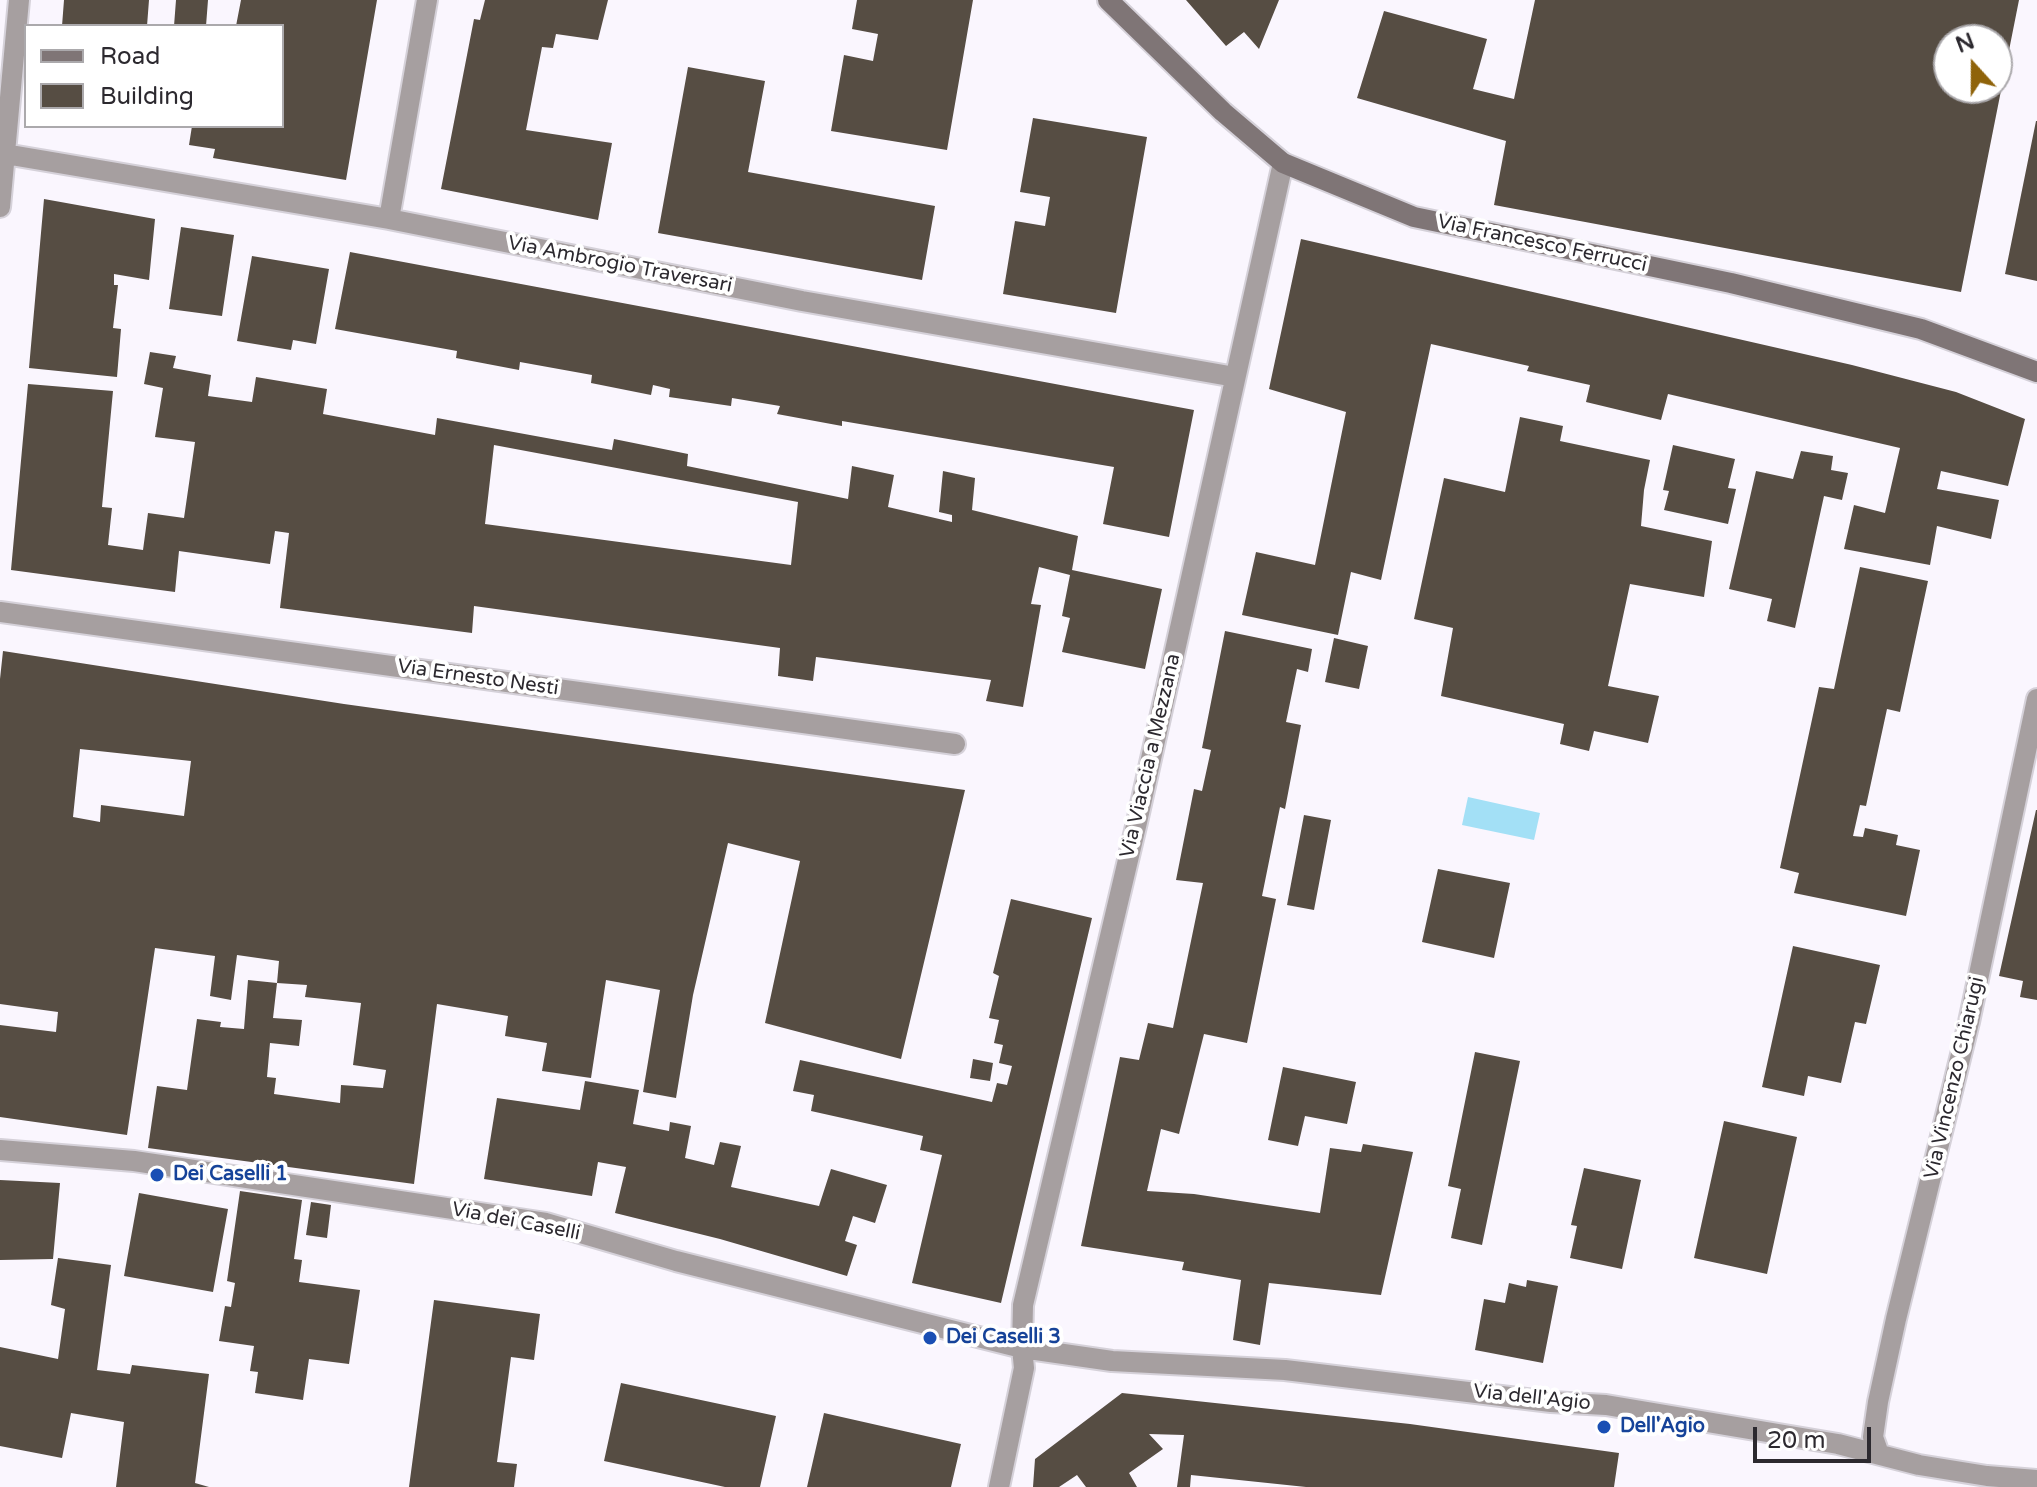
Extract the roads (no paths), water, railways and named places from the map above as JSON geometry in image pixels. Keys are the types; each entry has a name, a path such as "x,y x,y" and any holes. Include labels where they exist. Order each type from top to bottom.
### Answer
{"street":[{"path":"0,207 19,0"},
{"path":"389,219 427,0"},
{"name":"Via Francesco Ferrucci","path":"1108,0 1223,112 1283,163 1414,217 1731,283 1921,329 2037,372"},
{"name":"Via Ambrogio Traversari","path":"5,154 389,219 802,301 1235,377"},
{"name":"Via Viaccia a Mezzana","path":"999,1487 1024,1368 1023,1305 1137,822 1283,163"},
{"name":"Via Ernesto Nesti","path":"0,612 955,744"},
{"name":"Via Vincenzo Chiarugi","path":"1879,1454 1873,1437 1878,1402 1973,1007 2037,699"},
{"name":"Via dei Caselli","path":"0,1150 134,1161 546,1223 676,1261 1022,1348"},
{"name":"Via dell'Agio","path":"1022,1348 1112,1361 1285,1370 1551,1402 1606,1405 1838,1444 1933,1467 2037,1480"}],"water":[{"path":"1468,797 1540,813 1534,840 1462,825"}],"place":[{"name":"Dei Caselli 1","path":"157,1175"},
{"name":"Dei Caselli 3","path":"930,1338"},
{"name":"Dell'Agio","path":"1604,1427"}]}
